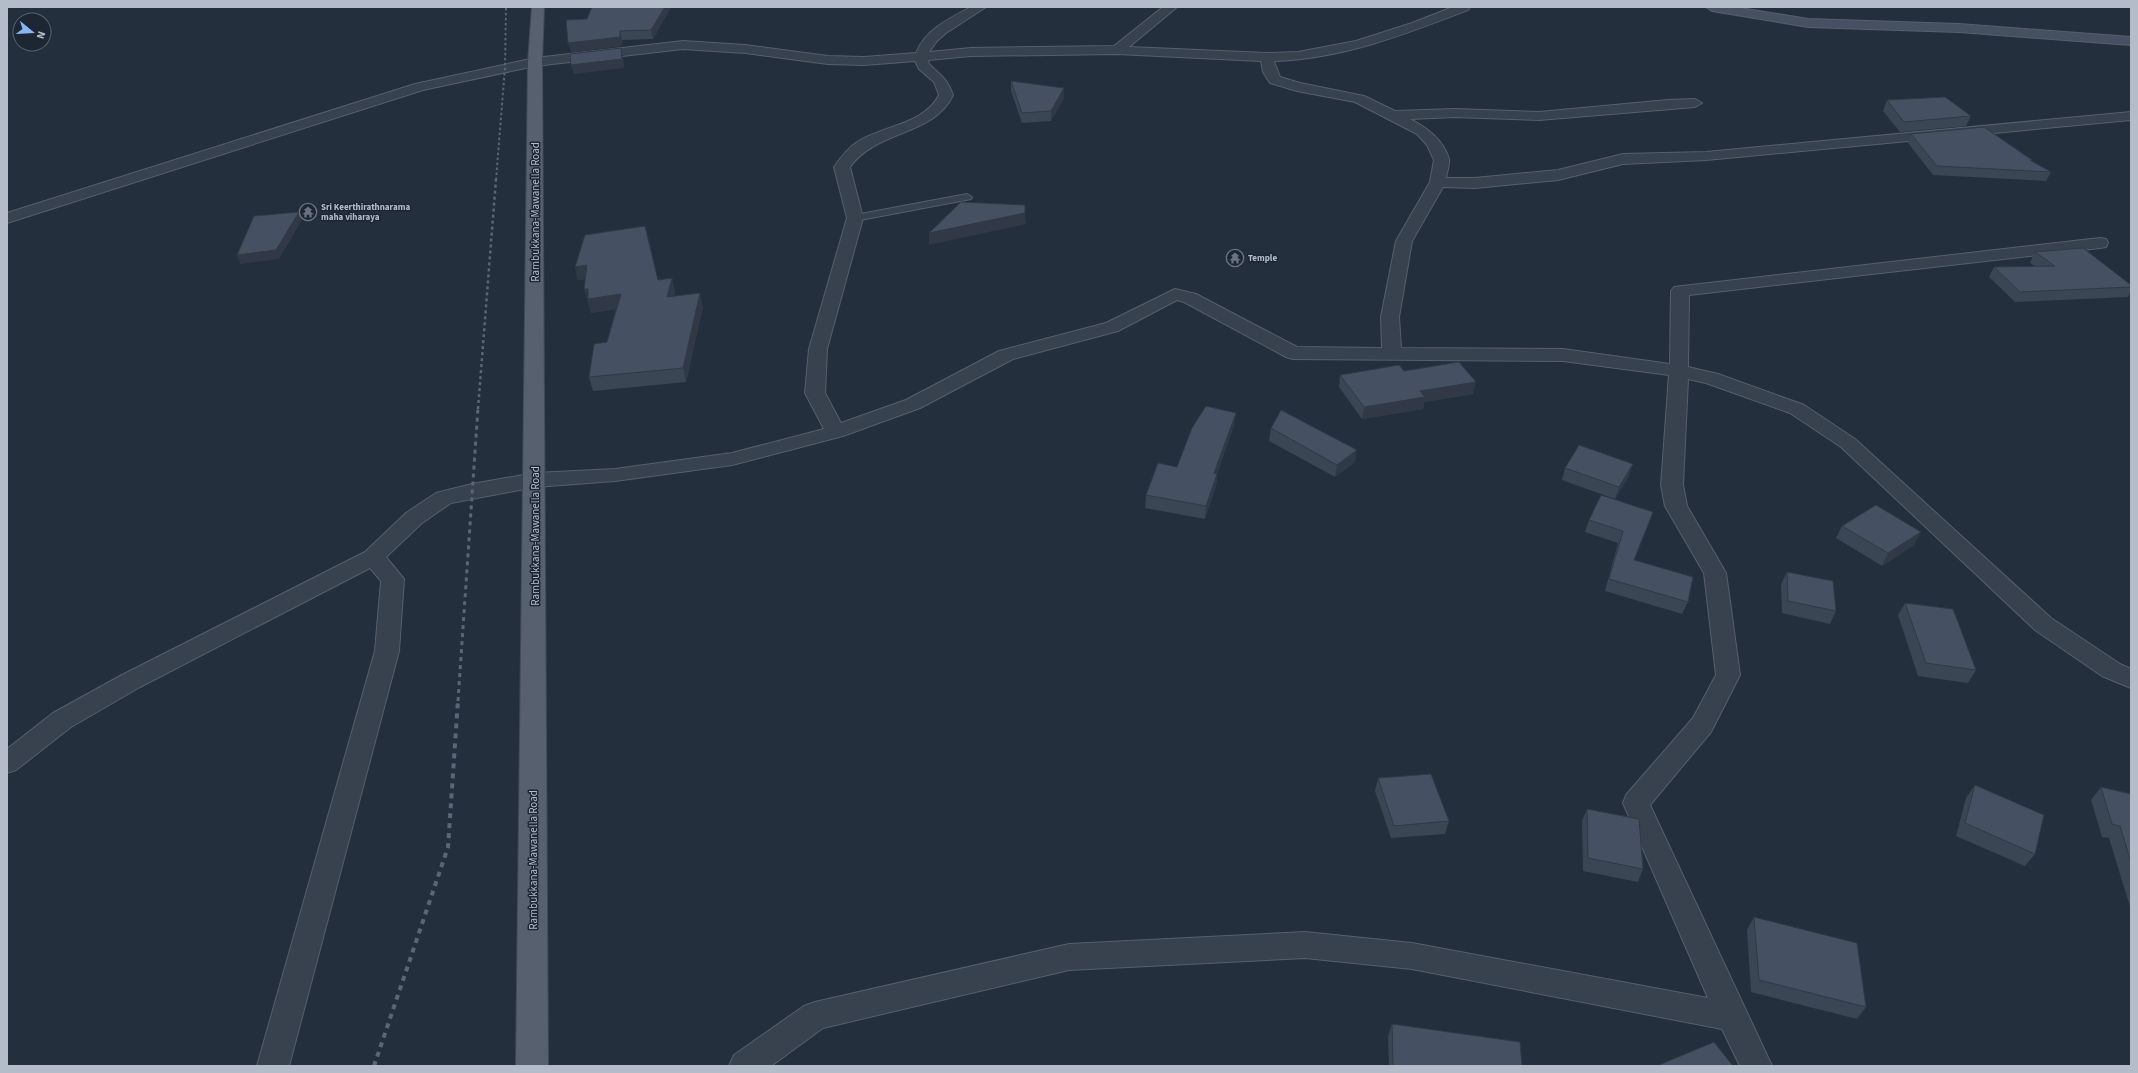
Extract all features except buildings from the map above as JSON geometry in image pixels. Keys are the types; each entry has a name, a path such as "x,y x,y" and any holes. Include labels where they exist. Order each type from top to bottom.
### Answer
{"main road":[{"name":"Rambukkana-Mawanella Road","path":"532,1066 535,480 535,62 538,7"}],"street":[{"path":"836,432 815,393 818,349 854,218 842,166 847,158 878,136 928,116 940,107 946,95 940,80 922,64 921,56 925,44 952,22 980,7"},
{"path":"1117,50 1171,7"},
{"path":"7,218 420,86 535,62 683,45 744,49 828,60 864,61 970,52 1117,50 1267,57 1298,56 1359,44 1416,26 1464,7"},
{"path":"1712,7 1808,23 1959,28 2131,41"},
{"path":"1267,57 1270,72 1275,80 1297,87 1359,99 1393,115 1422,131 1434,143 1442,160 1438,182 1404,241 1390,317 1392,353"},
{"path":"1393,115 1455,112 1539,116 1668,104 1695,103"},
{"path":"1438,182 1476,183 1558,175 1623,159 1706,156 1957,131 2131,116"},
{"path":"1756,1066 1732,1017 1636,803 1702,725 1728,675 1715,573 1676,506 1672,485 1679,371 1680,292 2100,243"},
{"path":"7,763 62,720 124,685 374,557 414,518 444,498 472,491 535,480 614,475 732,459 836,432 913,404 1006,355 1112,327 1175,294 1190,298 1293,354 1392,353 1564,355 1679,371 1711,378 1797,409 1848,443 2043,624 2111,670 2131,679"},
{"path":"273,1066 387,651 393,579 374,557"},
{"path":"745,1066 815,1016 1070,957 1305,945 1412,956 1732,1017"}],"lane":[{"path":"854,218 967,198"}],"railway":[{"path":"496,180 505,67 506,7"},
{"path":"478,409 496,179"},
{"path":"458,701 478,408"},
{"path":"374,1066 448,847 458,700"}],"place":[{"name":"Sri Keerthirathnarama maha viharaya","path":"308,212"},
{"name":"Temple","path":"1235,258"}]}
